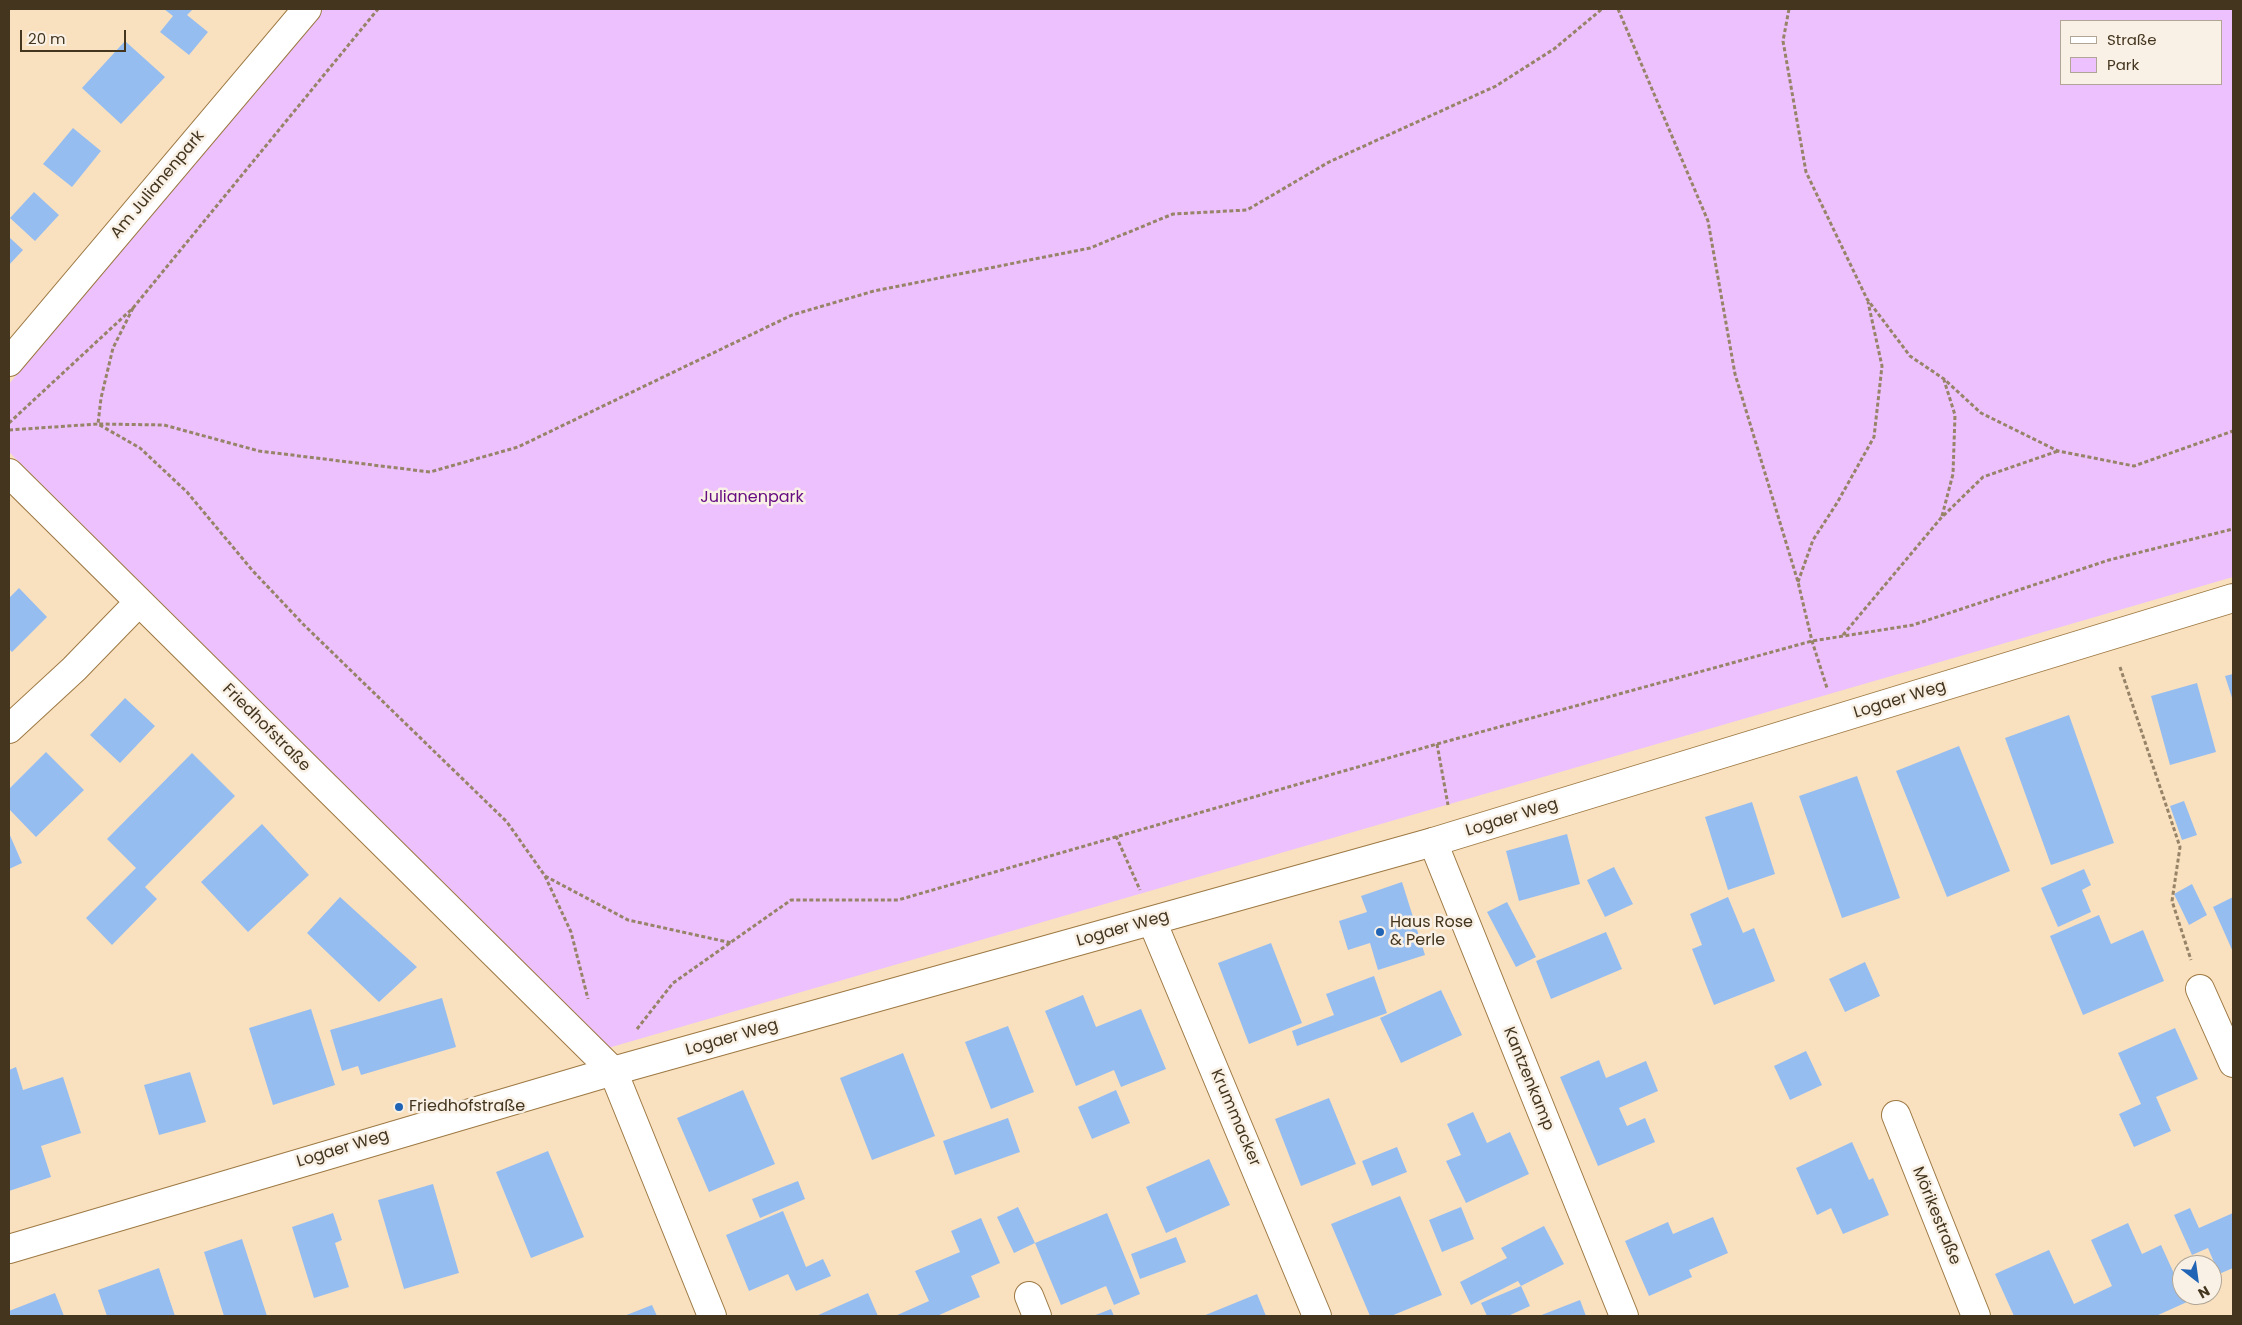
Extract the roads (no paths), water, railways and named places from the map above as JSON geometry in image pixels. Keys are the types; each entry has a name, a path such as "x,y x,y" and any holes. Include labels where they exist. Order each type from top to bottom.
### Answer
{"street":[{"name":"Am Julianenpark","path":"9,362 307,9"},
{"name":"Friedhofstraße","path":"9,473 610,1069 712,1316"},
{"name":"Logaer Weg","path":"9,1249 610,1069 1444,839 2233,598"},
{"path":"9,730 74,669 139,602"},
{"name":"Kantzenkamp","path":"1444,839 1624,1316"},
{"name":"Krummacker","path":"1152,921 1317,1316"},
{"path":"2200,989 2233,1063"},
{"name":"Mörikestraße","path":"1896,1115 1976,1316"}],"place":[{"name":"Haus Rose & Perle","path":"1380,932"},
{"name":"Friedhofstraße","path":"399,1107"}],"park label":[{"name":"Julianenpark","path":"752,498"}]}
